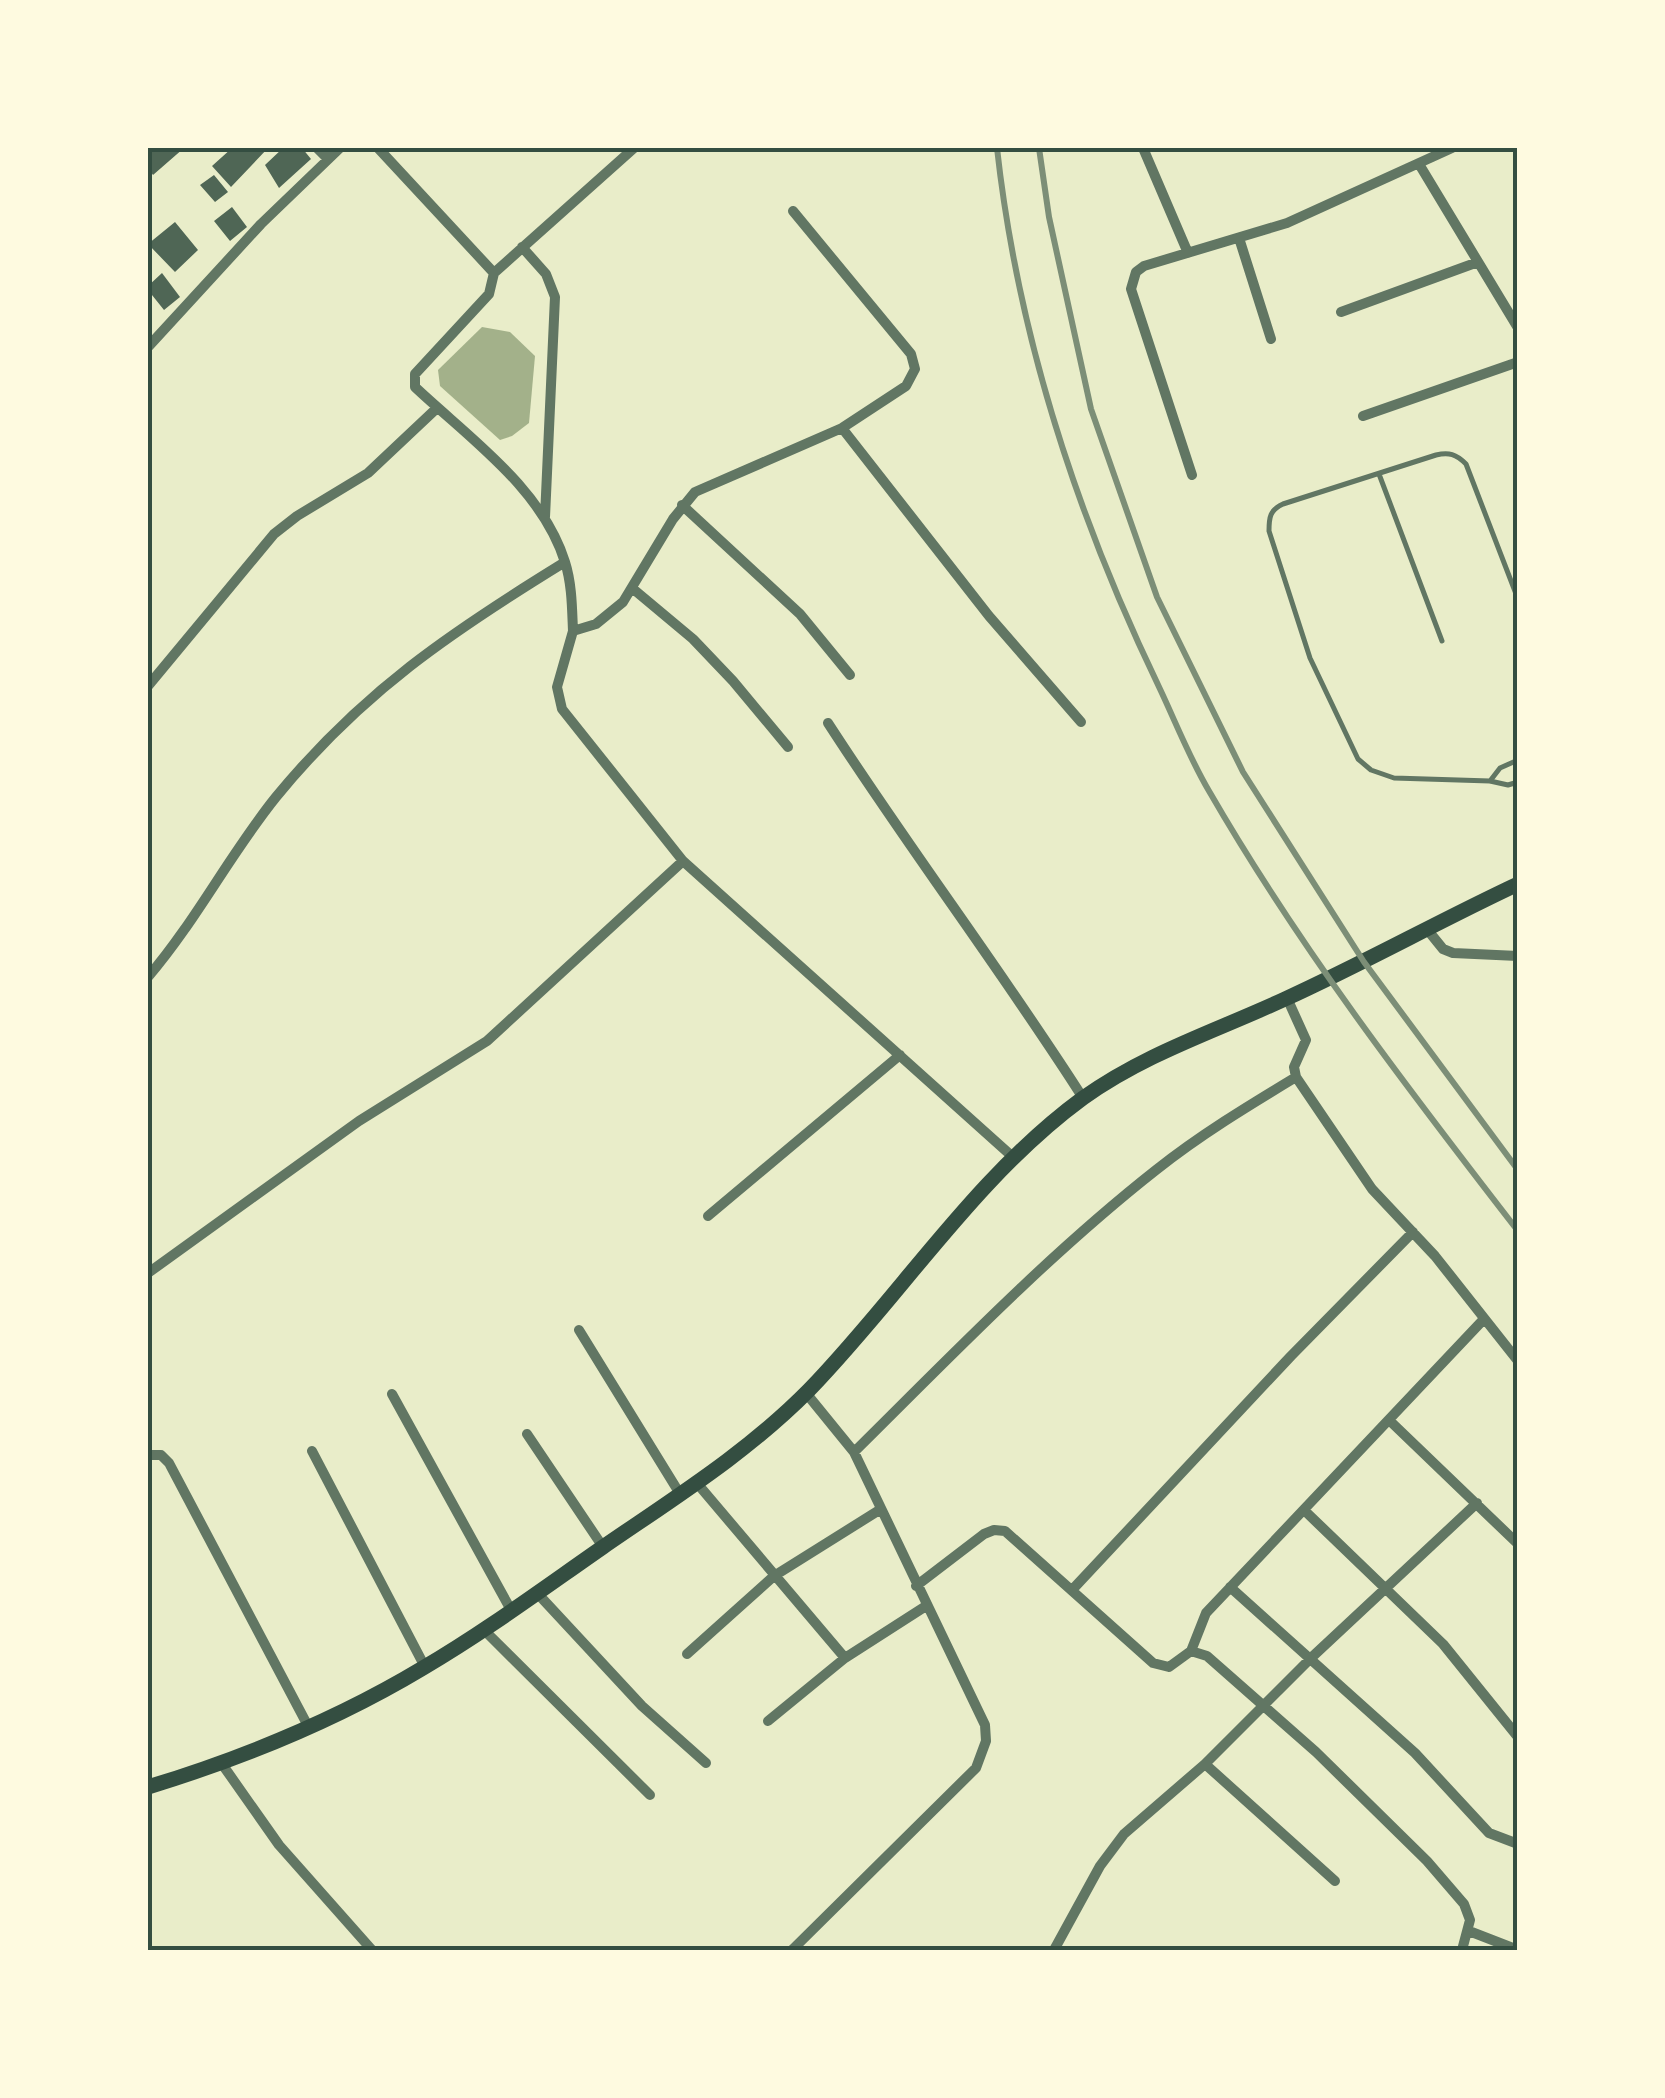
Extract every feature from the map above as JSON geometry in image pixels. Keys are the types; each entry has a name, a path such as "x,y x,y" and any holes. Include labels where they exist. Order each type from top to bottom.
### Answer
{"highway":[{"path":"148,1786 222,1764 425,1667 538,1594 749,1444 806,1393 849,1347 938,1238 1014,1158 1084,1098 1179,1042 1287,998 1518,884"}],"street":[{"path":"317,148 328,159"},
{"path":"148,345 261,224 340,148"},
{"path":"378,148 494,273"},
{"path":"634,148 494,273 489,294 415,374 415,388 508,473 545,518 565,562 574,631 557,687 562,709 683,861 1014,1158"},
{"path":"1143,148 1188,253"},
{"path":"1192,475 1130,289 1136,272 1144,266 1287,223 1452,148"},
{"path":"1419,164 1518,328"},
{"path":"574,631 609,617 632,588 682,505 695,492 842,428 906,386 915,369 911,354 793,210"},
{"path":"1238,238 1270,339"},
{"path":"522,247 546,274 555,297 545,518"},
{"path":"1342,312 1478,262"},
{"path":"1363,416 1518,362"},
{"path":"148,686 274,534 368,473 436,408"},
{"path":"842,428 988,616 1081,722"},
{"path":"682,505 800,614 850,675"},
{"path":"148,977 173,947 275,798 354,710 461,626 565,562"},
{"path":"632,588 693,639 788,746"},
{"path":"828,723 1084,1098"},
{"path":"148,1273 359,1121 487,1041 683,861"},
{"path":"1426,928 1453,954 1518,956"},
{"path":"1287,998 1306,1040 1294,1067 1296,1077 1372,1190 1413,1232 1518,1361"},
{"path":"708,1216 900,1054"},
{"path":"854,1452 997,1312 1156,1170 1222,1122 1296,1077"},
{"path":"1072,1590 1413,1232"},
{"path":"916,1586 984,1534 1005,1531 1153,1662 1169,1667 1191,1651 1206,1614 1230,1587 1484,1319"},
{"path":"580,1330 680,1494"},
{"path":"792,1950 976,1768 984,1755 986,1740 984,1725 854,1452 806,1393"},
{"path":"392,1394 511,1610"},
{"path":"1390,1421 1518,1544"},
{"path":"527,1434 603,1547"},
{"path":"312,1451 425,1667"},
{"path":"148,1454 161,1456 170,1463 308,1726"},
{"path":"696,1482 845,1658"},
{"path":"1054,1950 1113,1847 1477,1503"},
{"path":"687,1654 774,1576 880,1510"},
{"path":"1305,1511 1443,1644 1518,1737"},
{"path":"1230,1587 1415,1753 1489,1832 1500,1840 1518,1844"},
{"path":"538,1594 642,1706 706,1764"},
{"path":"768,1720 845,1658 926,1606"},
{"path":"484,1630 650,1795"},
{"path":"1191,1651 1207,1656 1316,1752 1427,1862 1469,1912 1469,1931 1462,1950"},
{"path":"222,1764 278,1845 372,1950"},
{"path":"1204,1764 1334,1881"},
{"path":"1469,1931 1518,1950"}],"lane":[{"path":"1518,599 1466,464 1458,456 1436,455 1283,504 1273,509 1269,517 1269,531 1310,658 1358,759 1371,770 1394,778 1490,781 1508,786 1518,782"},
{"path":"1379,474 1442,641"},
{"path":"1490,781 1500,768 1518,760"}],"shaded area":[{"path":"482,327 510,332 535,356 529,423 500,440 440,386 438,370"}],"building":[{"path":"157,148 184,148 153,175 148,168 148,155"},
{"path":"232,148 268,148 231,187 212,166"},
{"path":"283,148 302,148 311,159 279,188 265,165"},
{"path":"214,175 228,192 215,202 200,185"},
{"path":"232,207 247,227 230,241 214,221"},
{"path":"175,222 198,250 175,272 148,244"},
{"path":"162,273 180,297 164,310 148,290"}],"railway":[{"path":"997,148 1020,288 1055,425 1102,559 1189,754 1244,849 1317,961 1518,1231"},
{"path":"1039,148 1049,217 1091,409 1157,597 1243,772 1364,962 1518,1170"}]}
